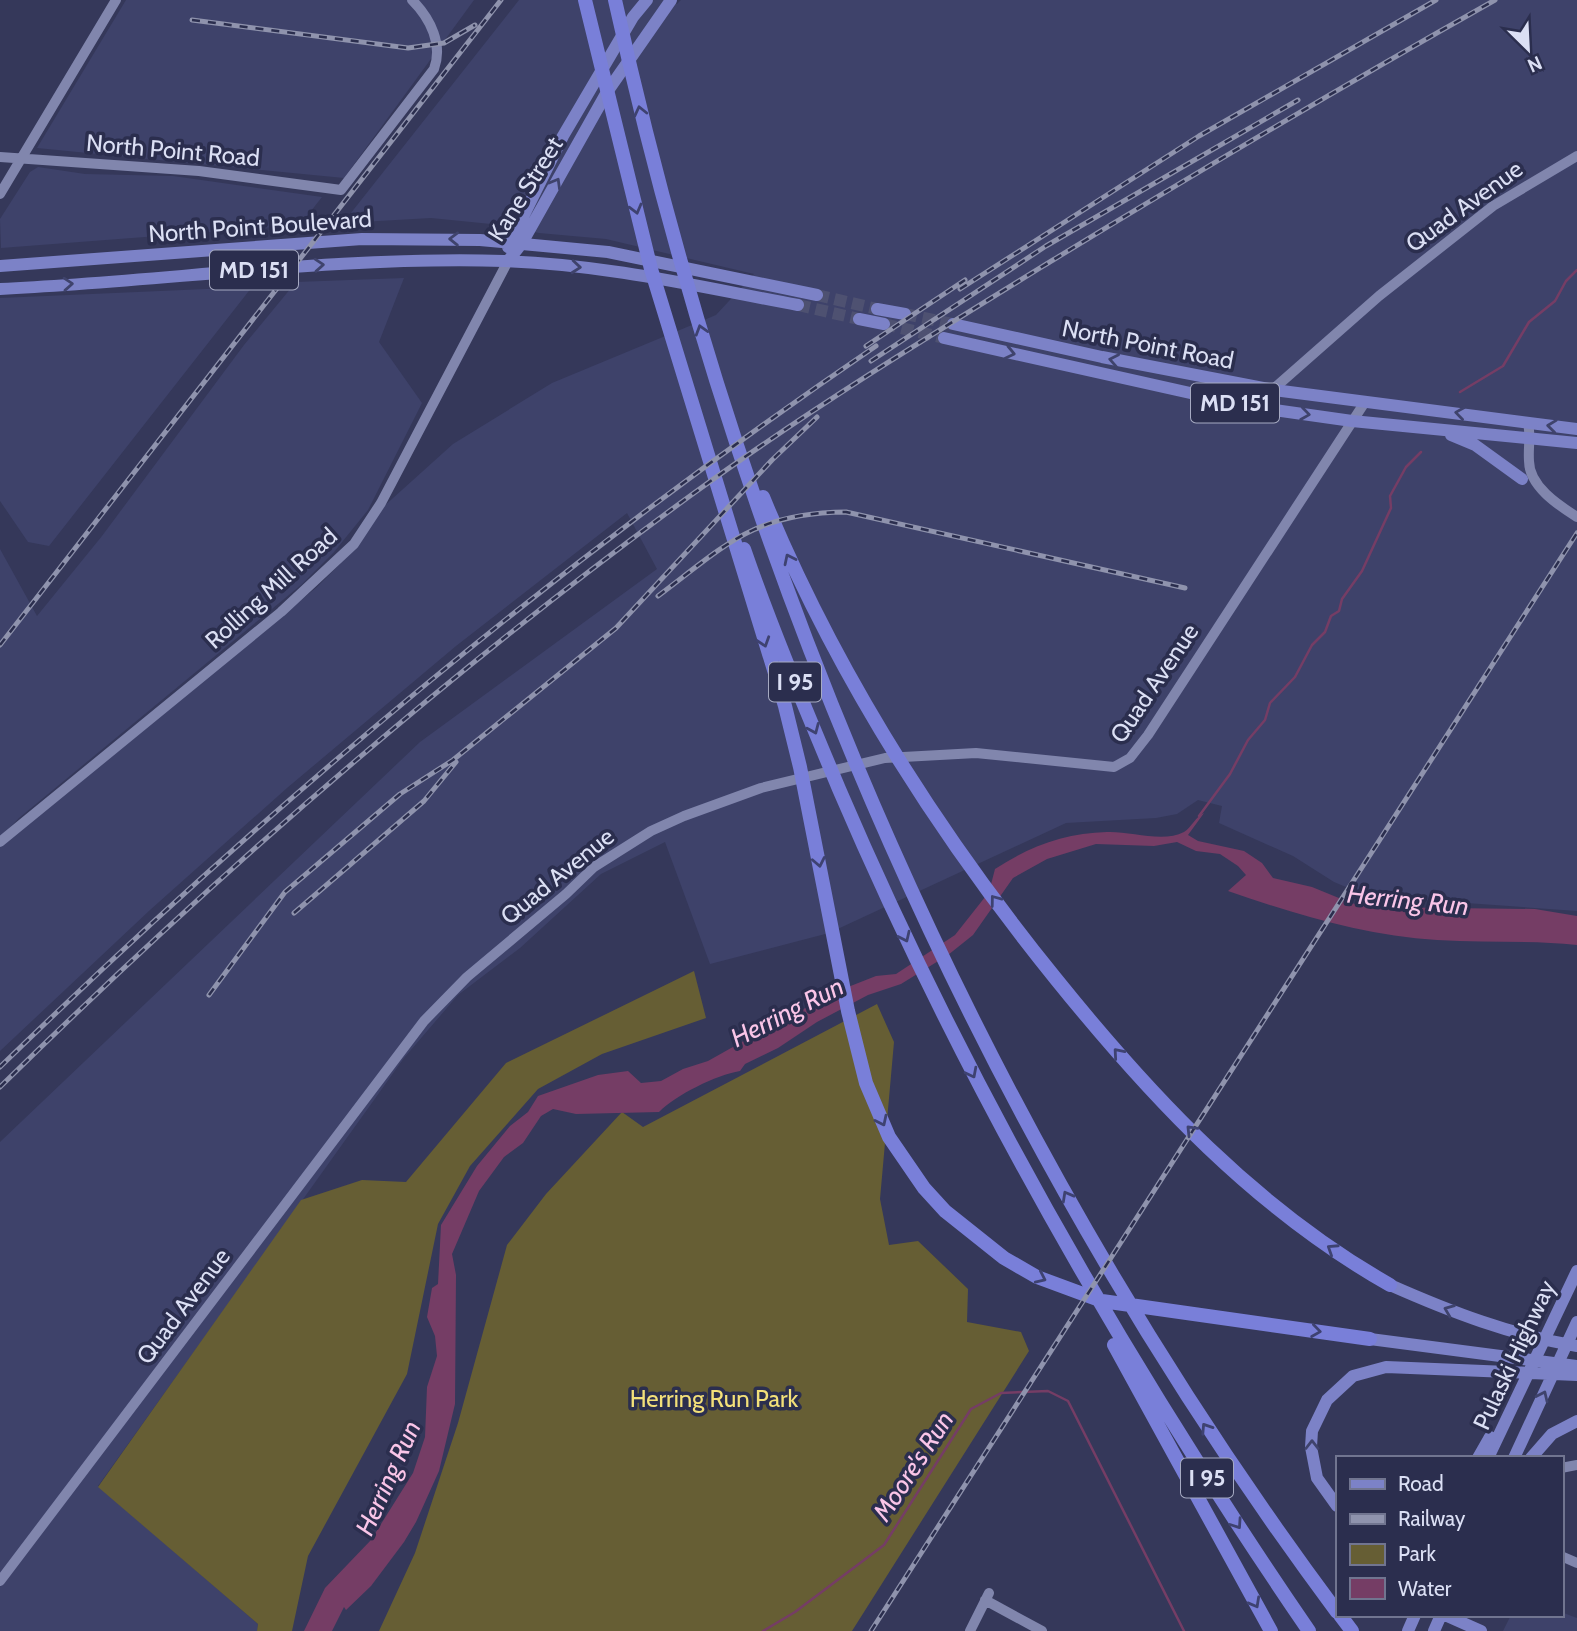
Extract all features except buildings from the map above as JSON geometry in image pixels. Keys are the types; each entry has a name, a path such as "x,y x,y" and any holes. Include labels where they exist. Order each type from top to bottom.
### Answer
{"highway":[{"name":"I 95","path":"585,0 625,169 673,342 772,626 860,838 941,1013 1081,1271 1107,1325 1310,1631"},
{"name":"I 95","path":"615,0 649,147 721,395 771,549 832,707 883,828 964,1002 1049,1164 1124,1298 1215,1442 1336,1611"},
{"path":"673,342 797,755 858,1058 876,1111 906,1163 945,1211 982,1243 1037,1276 1102,1301 1370,1339"},
{"path":"721,395 782,544 866,705 925,802 1036,954 1087,1017 1217,1157 1295,1225 1390,1285"},
{"path":"1107,1325 1270,1631"},
{"name":"I 95","path":"1340,1617 1352,1631"}],"main road":[{"name":"Kane Street","path":"508,261 508,242 567,130 633,17 647,0"},
{"name":"Kane Street","path":"508,261 522,243 607,92 671,0"},
{"name":"North Point Boulevard","path":"0,266 362,239 522,243"},
{"name":"MD 151","path":"522,243 645,260 817,295"},
{"path":"0,258 50,261"},
{"path":"642,276 645,260"},
{"name":"North Point Boulevard","path":"0,289 362,262 508,261"},
{"name":"MD 151","path":"508,261 642,276 798,305"},
{"path":"877,309 905,314"},
{"path":"859,319 884,324"},
{"name":"North Point Road","path":"953,324 1078,352 1274,390 1528,422"},
{"name":"North Point Road","path":"944,338 1253,407 1352,421 1531,439"},
{"path":"1074,367 1078,352"},
{"path":"1149,384 1154,367"},
{"name":"MD 151","path":"1528,422 1577,429"},
{"path":"1430,429 1475,445 1522,479"},
{"name":"MD 151","path":"1531,439 1577,443"},
{"name":"Pulaski Highway","path":"1489,1456 1577,1271"},
{"path":"1390,1285 1463,1316 1511,1332 1577,1346"},
{"name":"Pulaski Highway","path":"1515,1456 1577,1322"},
{"path":"1370,1339 1577,1366"},
{"path":"1336,1505 1317,1478 1311,1447 1318,1414 1338,1387 1353,1376 1386,1367 1577,1375"},
{"path":"1479,1456 1530,1367"},
{"path":"1533,1456 1552,1434 1577,1420"},
{"path":"1448,1617 1482,1631"}],"street":[{"path":"0,194 116,0"},
{"name":"North Point Road","path":"0,157 199,171 341,190 434,69 439,55 436,38 412,0"},
{"name":"Quad Avenue","path":"1253,407 1379,296 1485,212 1577,156"},
{"name":"Rolling Mill Road","path":"0,842 281,612 354,544 382,503 508,261"},
{"name":"Quad Avenue","path":"0,1581 424,1021 467,977 594,867 652,831 722,802 761,788 885,758 976,753 1046,758 1106,767 1125,762 1148,735 1365,402"},
{"path":"1528,422 1531,439 1528,462 1531,474 1546,493"},
{"path":"1522,479 1546,493 1577,517"},
{"path":"970,1631 987,1596 1042,1631"}],"shaded area":[{"path":"126,0 474,0 344,178 37,148"},
{"path":"519,0 672,0 677,4 681,0 1577,0 1577,911 1368,896 1334,882 1293,856 1219,823 1222,806 1198,800 1177,814 1156,818 1066,823 829,933 710,964 665,842 601,874 520,948 458,995 404,1058 98,1486 258,1624 257,1631 0,1631 0,1142 420,742 657,569 627,513 456,646 287,788 150,910 0,1051 0,847 317,587 352,552 382,508 453,444 552,383 716,315 754,274 606,239 539,233 501,225 431,218 343,223"},
{"path":"38,167 85,174 173,176 322,197 300,225 1,248 0,219 30,172"},
{"path":"404,278 379,342 422,403 368,510 334,552 301,585 19,818 0,838 0,549 37,616 102,536 244,345 296,282"},
{"path":"252,287 49,546 28,542 0,501 0,298"},
{"path":"1563,1613 1577,1618 1577,1631 1503,1631 1510,1617 1563,1617"}],"green space":[{"path":"694,971 706,1018 602,1054 538,1089 470,1166 438,1224 407,1374 308,1556 292,1631 257,1631 258,1624 98,1487 301,1200 362,1180 406,1182 506,1063"},
{"name":"Herring Run Park","path":"877,1004 894,1042 880,1199 889,1245 918,1241 968,1289 967,1322 1021,1332 1029,1351 852,1631 379,1631 415,1553 458,1423 507,1245 546,1194 622,1112 643,1127"}],"water":[{"name":"Herring Run","path":"1204,813 1188,835 1198,841 1244,851 1262,863 1273,878 1312,887 1351,903 1369,907 1535,909 1577,916 1577,945 1437,940 1357,929 1305,916 1228,891 1246,875 1220,854 1196,851 1177,842 1154,846 1096,844 1047,859 1013,878 973,935 948,955 901,984 868,995 817,1022 778,1048 745,1064 740,1071 708,1081 659,1112 576,1114 553,1109 541,1116 523,1143 504,1157 479,1191 452,1254 456,1275 455,1404 439,1471 416,1522 371,1586 346,1610 344,1607 332,1631 304,1631 325,1588 371,1540 413,1473 425,1437 427,1387 437,1356 435,1336 427,1317 432,1288 438,1284 441,1225 477,1166 510,1126 528,1112 538,1096 598,1075 628,1071 641,1083 661,1081 683,1069 708,1061 779,1021 848,987 876,976 896,974 955,935 989,892 995,869 1035,847 1092,833 1116,832 1156,837 1176,835 1187,830"}],"waterway":[{"path":"1460,392 1503,366 1529,322 1555,301 1566,281 1577,270"},
{"path":"1199,816 1230,774 1248,740 1265,720 1270,703 1295,677 1312,645 1325,632 1331,616 1339,611 1342,599 1362,571 1391,508 1390,496 1406,467 1421,452"},
{"name":"Moore's Run","path":"763,1631 795,1612 884,1545 971,1409 1001,1393 1048,1391 1068,1401 1184,1631"}],"tunnel":[{"path":"817,295 877,309"},
{"path":"798,305 859,319"},
{"path":"905,314 953,324"},
{"path":"884,324 944,338"}],"railway":[{"path":"0,645 501,0"},
{"path":"960,289 1199,136 1436,0"},
{"path":"0,1087 165,930 336,777 512,631 694,493 826,402 1007,288 1273,128 1495,0"},
{"path":"192,20 408,48 444,43 475,25"},
{"path":"871,361 1046,246 1298,100"},
{"path":"866,346 965,280"},
{"path":"0,1067 207,873 422,687 645,511 876,346"},
{"path":"209,995 285,892 400,794 453,760 616,628 772,460 817,417"},
{"path":"658,596 724,547 764,525 788,518 846,512 1185,588"},
{"path":"871,1631 1577,533"},
{"path":"294,913 424,801 456,762"}]}
